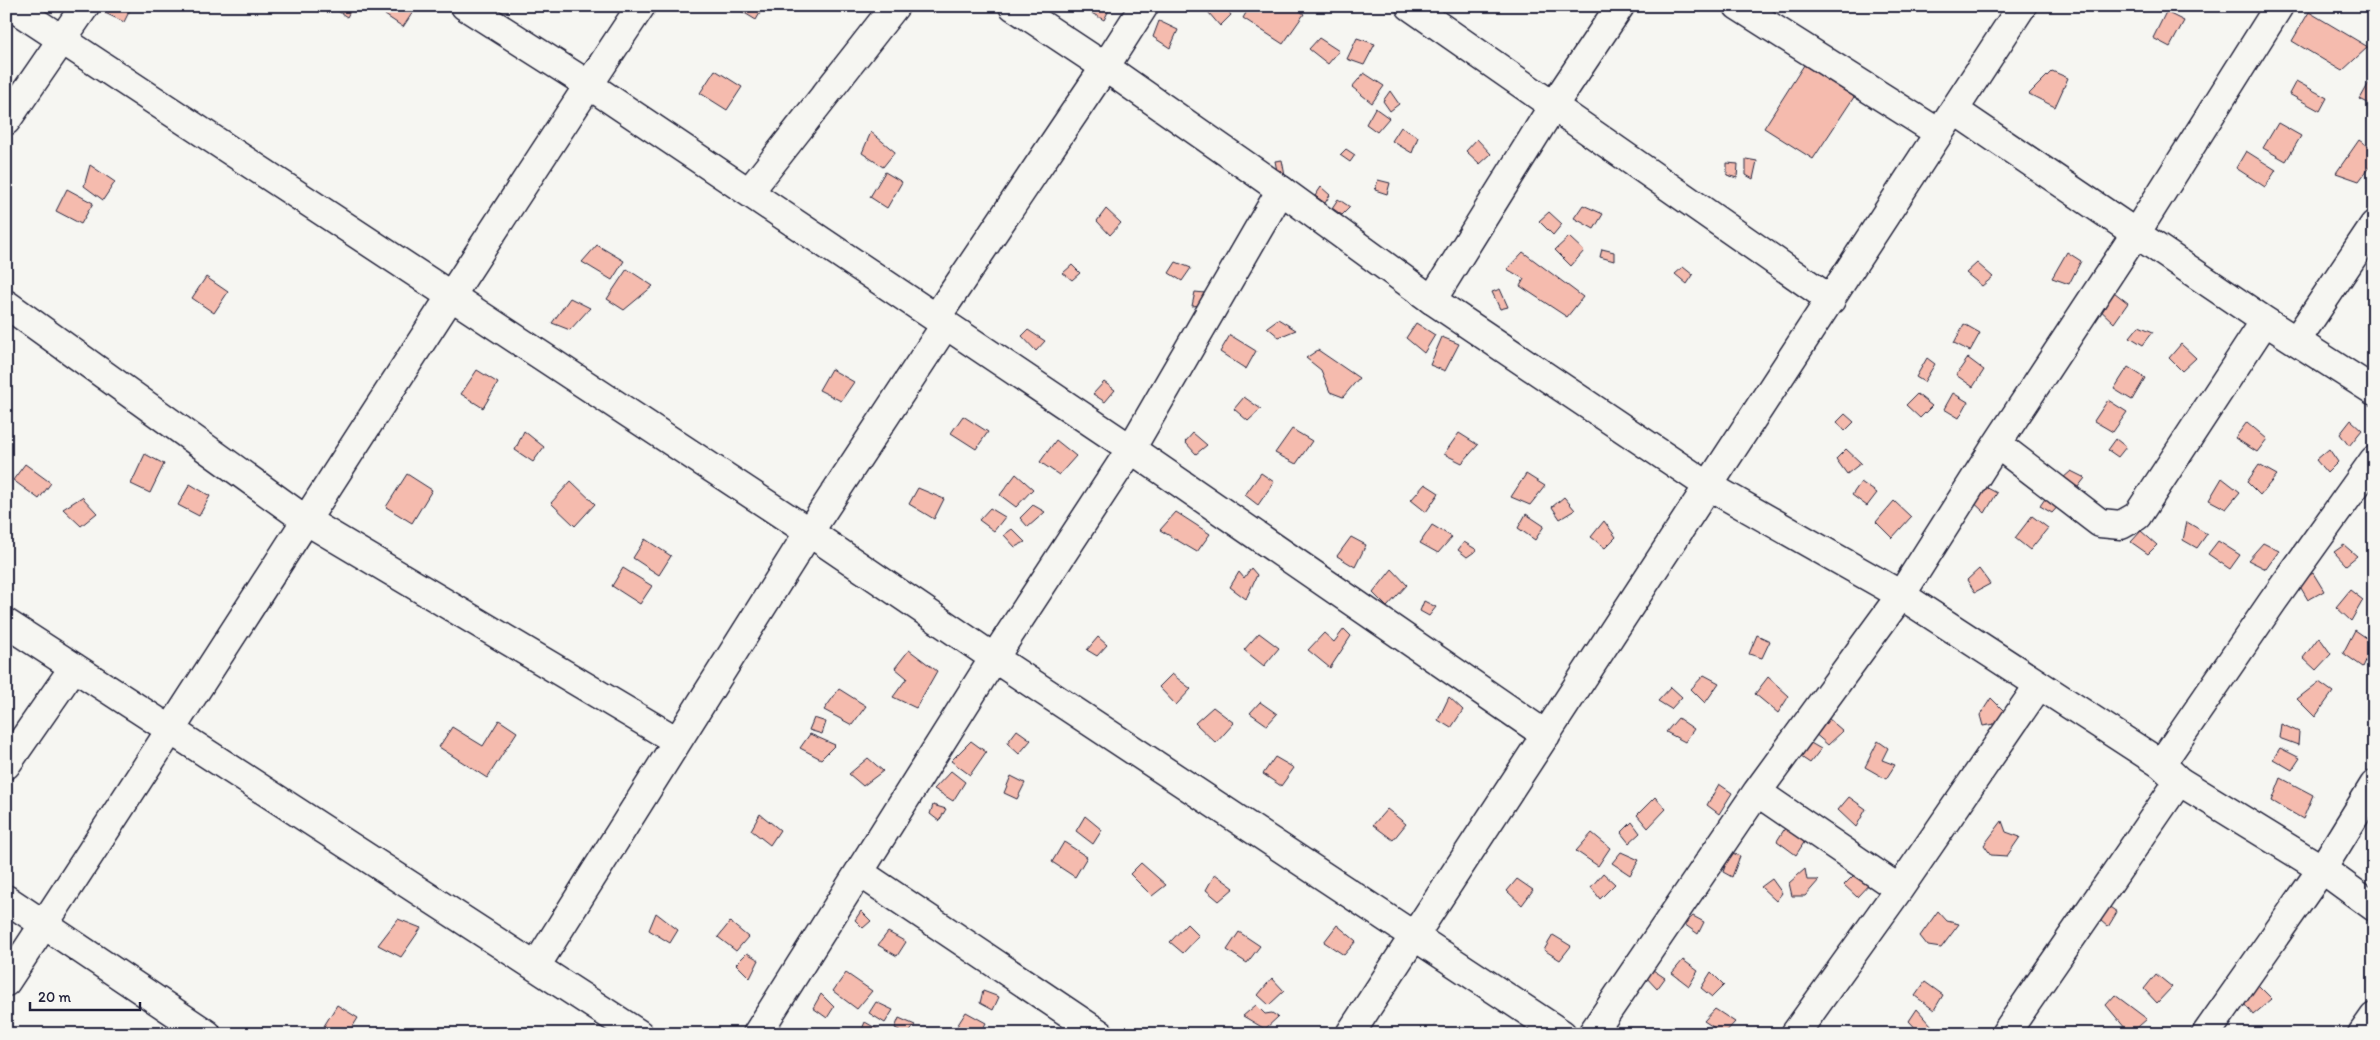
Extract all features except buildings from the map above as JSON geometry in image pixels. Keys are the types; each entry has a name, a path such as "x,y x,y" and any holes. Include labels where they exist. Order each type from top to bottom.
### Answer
{"street":[{"path":"11,6 449,297 809,532 994,658 1562,1034"},
{"path":"6,121 85,6"},
{"path":"465,6 589,85 1131,449 1546,735"},
{"path":"6,982 172,731 449,297 641,6"},
{"path":"749,192 895,6"},
{"path":"1013,6 1105,67 1281,190 1432,300 1707,485 1901,596 2039,685 2170,773 2322,869 2374,907"},
{"path":"536,966 941,321 1144,6"},
{"path":"1410,6 1830,300"},
{"path":"1432,300 1554,106 1620,6"},
{"path":"1738,6 1766,13 1939,133"},
{"path":"1350,1034 1707,485 2022,6"},
{"path":"1592,1034 1757,792 1901,596 1997,444 2136,233 2279,6"},
{"path":"1954,110 2265,321 2374,391"},
{"path":"757,1034 994,658 1131,449 1281,190"},
{"path":"2296,341 2374,225"},
{"path":"6,304 307,520 677,741"},
{"path":"1997,444 2100,523 2121,525 2137,516 2265,321"},
{"path":"2005,1034 2170,773 2374,460"},
{"path":"6,623 536,966 635,1033"},
{"path":"6,765 74,668"},
{"path":"1795,1034 1899,889 2039,685"},
{"path":"2206,1034 2322,869 2374,786"},
{"path":"1757,792 1899,889"},
{"path":"859,872 1100,1034"},
{"path":"6,899 207,1034"},
{"path":"2362,1034 2374,1017"}]}
